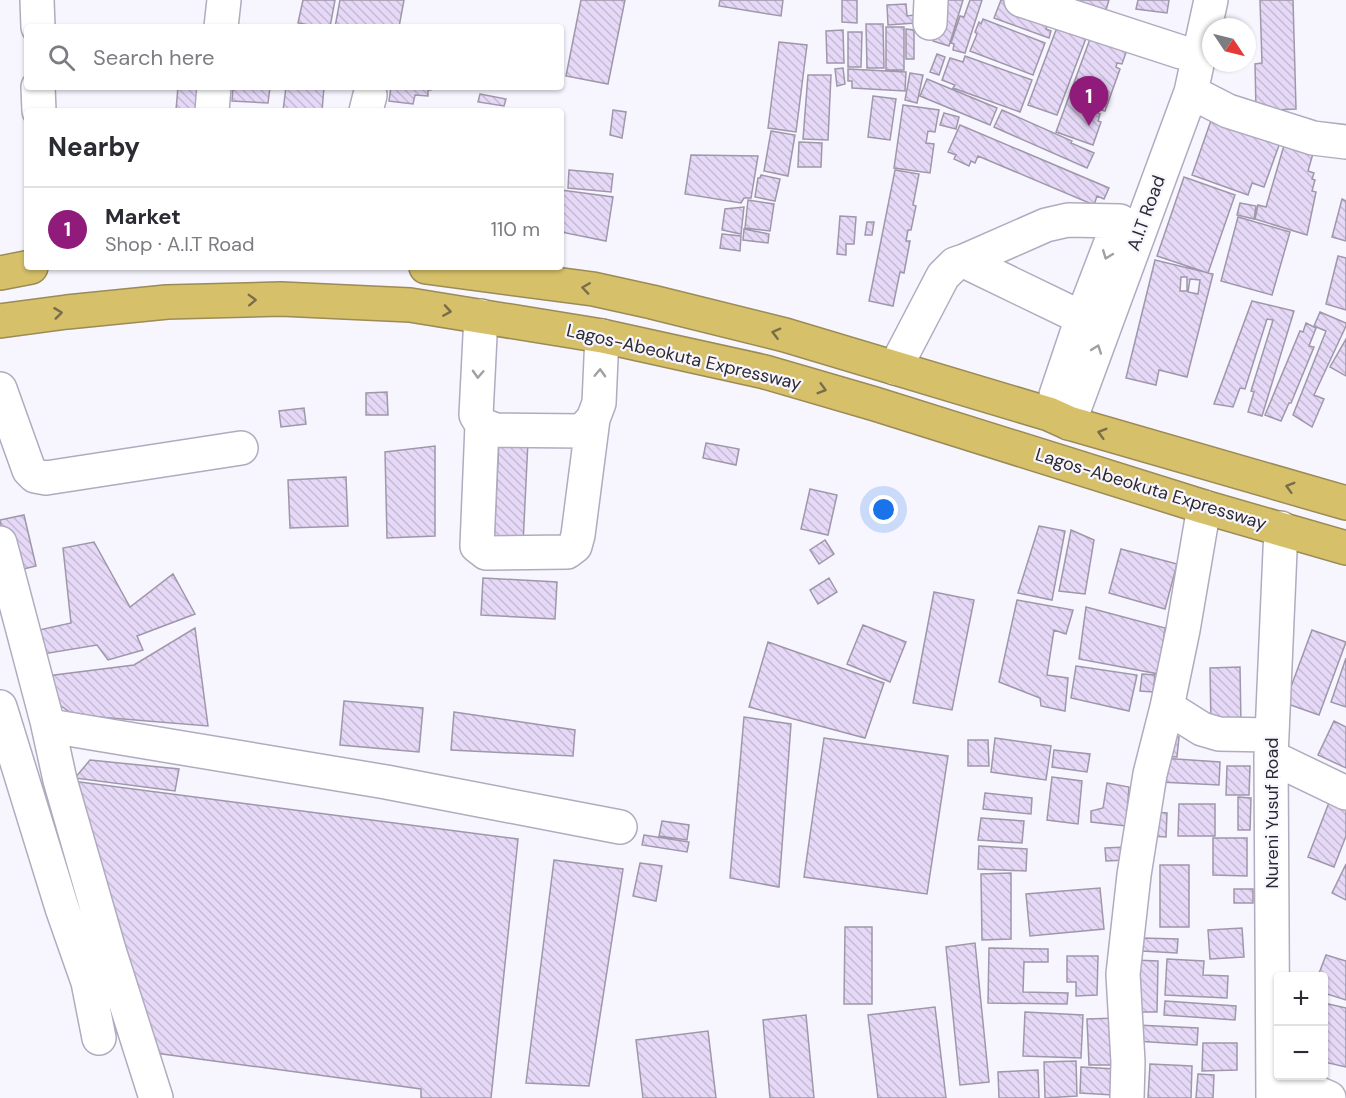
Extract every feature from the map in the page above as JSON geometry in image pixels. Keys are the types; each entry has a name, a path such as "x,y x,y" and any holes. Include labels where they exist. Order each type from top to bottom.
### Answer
{"highway":[{"path":"0,273 24,268"},
{"path":"448,270 603,291 785,335 1059,419 1346,503"},
{"name":"Lagos-Abeokuta Expressway","path":"0,321 167,302 281,299 410,305 602,336 765,372 1204,507 1346,548"}],"street":[{"path":"37,0 38,24"},
{"path":"221,24 224,0"},
{"path":"1022,0 1181,52"},
{"name":"A.I.T Road","path":"1059,419 1082,318 1152,140 1181,52 1189,0"},
{"name":"A.I.T Road","path":"1059,419 1191,92 1211,0"},
{"path":"38,90 39,108"},
{"path":"212,108 214,90"},
{"path":"1191,92 1228,111 1313,138 1346,142"},
{"path":"895,368 943,276 955,264 1046,225 1068,219 1120,221"},
{"path":"963,261 1082,318"},
{"path":"481,316 476,415 482,424 496,430 582,431 593,419"},
{"path":"482,424 477,546 486,553 567,552 575,546 578,536 593,419 599,403 602,336"},
{"path":"0,389 29,470 35,476 46,478 241,448"},
{"path":"1127,1098 1128,1062 1123,974 1134,875 1150,774 1183,630 1204,507"},
{"name":"Nureni Yusuf Road","path":"1273,1089 1271,746 1281,528"},
{"path":"0,543 48,721 60,780 102,927 156,1098"},
{"path":"0,707 62,908 88,982 99,1038"},
{"path":"1167,707 1202,729 1271,746 1346,793"},
{"path":"48,721 56,727 386,782 620,827"},
{"path":"1273,1089 1315,1092 1329,1098"}],"building":[{"path":"303,0 335,0 331,24 298,23"},
{"path":"340,0 404,0 400,24 336,24"},
{"path":"581,0 625,0 608,84 566,76"},
{"path":"720,0 783,0 781,16 719,6"},
{"path":"842,0 857,0 857,23 842,22"},
{"path":"946,0 963,0 949,46 933,41"},
{"path":"970,0 982,0 965,53 953,50 954,44 951,43 960,16 964,17"},
{"path":"1001,0 1011,0 1051,14 1046,29 1051,31 1049,38 994,18"},
{"path":"1071,0 1109,0 1105,13"},
{"path":"1138,0 1169,0 1167,13 1136,9"},
{"path":"1260,0 1293,0 1296,109 1256,111 1256,64 1262,63"},
{"path":"906,4 907,16 914,15 915,23 888,25 887,5"},
{"path":"1062,14 1091,25 1057,115 1028,105"},
{"path":"983,19 1045,43 1033,75 970,51 979,22 981,24"},
{"path":"866,24 883,24 884,68 867,68"},
{"path":"886,27 904,27 904,70 886,70"},
{"path":"1094,28 1130,41 1122,64 1117,63 1116,67 1120,69 1105,111 1096,108 1095,112 1100,114 1098,121 1101,122 1093,145 1056,132"},
{"path":"906,29 914,30 914,59 906,59"},
{"path":"843,30 844,63 827,63 826,31"},
{"path":"848,32 862,32 861,67 848,67"},
{"path":"779,42 807,45 796,132 768,128"},
{"path":"937,54 945,57 939,75 930,72"},
{"path":"965,56 1032,80 1020,112 953,88 955,85 942,80 950,58 963,62"},
{"path":"843,68 845,84 837,86 835,69"},
{"path":"848,69 906,72 905,91 852,88 852,81 848,81"},
{"path":"910,73 923,75 917,103 905,100"},
{"path":"808,75 831,75 828,140 803,139"},
{"path":"927,79 997,108 990,125 920,96"},
{"path":"178,90 210,90 208,108 176,108"},
{"path":"233,90 270,90 268,103 232,101"},
{"path":"286,90 324,90 322,108 283,108"},
{"path":"391,90 428,90 428,96 415,95 413,104 389,101"},
{"path":"480,94 506,99 504,106 478,102"},
{"path":"873,96 896,99 890,140 868,137"},
{"path":"903,105 939,110 935,132 928,131 926,143 934,144 930,173 894,168"},
{"path":"613,110 626,112 622,138 610,135"},
{"path":"1002,110 1094,153 1087,168 994,127"},
{"path":"1214,112 1282,137 1264,187 1252,183 1248,195 1192,175"},
{"path":"944,113 959,117 956,129 940,125"},
{"path":"960,125 1109,188 1104,199 1097,196 1094,205 978,156 975,163 971,161 969,166 954,159 956,155 948,152"},
{"path":"771,131 795,135 788,176 764,171"},
{"path":"799,142 822,143 821,167 798,167"},
{"path":"1285,142 1314,150 1308,171 1314,173 1312,191 1316,192 1307,235 1255,219 1258,205 1266,207"},
{"path":"691,155 758,156 751,198 744,198 741,203 685,194"},
{"path":"569,170 613,174 611,192 568,188"},
{"path":"895,170 919,174 913,205 916,206 906,241 910,241 904,273 900,272 893,306 869,301"},
{"path":"761,175 780,179 775,201 755,197 758,178"},
{"path":"1184,177 1235,195 1208,273 1157,256"},
{"path":"564,190 613,197 606,241 564,233"},
{"path":"1342,199 1346,201 1346,241 1332,237"},
{"path":"748,200 774,204 770,231 745,228"},
{"path":"1240,203 1256,206 1254,219 1237,215"},
{"path":"744,207 741,234 722,230 725,209"},
{"path":"840,216 856,217 854,244 846,244 846,255 837,254"},
{"path":"1238,217 1290,232 1272,295 1221,281"},
{"path":"867,222 874,222 872,235 865,235"},
{"path":"744,229 769,234 768,243 743,240"},
{"path":"722,234 741,236 740,251 720,248"},
{"path":"1338,256 1346,258 1346,310 1326,304"},
{"path":"1155,260 1213,274 1187,377 1159,370 1156,385 1126,378","holes":["1181,277 1187,277 1187,291 1180,291","1190,279 1200,280 1198,294 1188,292"]},
{"path":"1252,301 1294,311 1262,416 1248,412 1254,392 1251,391 1273,320 1267,319 1245,389 1240,388 1233,407 1214,404"},
{"path":"1320,312 1346,323 1346,326 1314,395 1324,399 1312,427 1293,415 1326,331 1314,326"},
{"path":"1306,323 1316,328 1309,346 1314,347 1291,403 1281,421 1265,415 1300,331 1303,332"},
{"path":"1346,339 1346,376 1330,367"},
{"path":"387,392 388,415 366,415 366,393"},
{"path":"304,408 306,424 281,427 279,411"},
{"path":"499,440 528,441 523,544 494,542"},
{"path":"706,443 739,449 736,465 703,458"},
{"path":"435,446 435,536 387,538 385,452"},
{"path":"346,477 348,526 290,528 288,480"},
{"path":"810,489 837,495 828,535 801,529"},
{"path":"24,515 36,566 11,572 0,520"},
{"path":"1039,526 1065,531 1052,600 1018,593"},
{"path":"1071,530 1094,540 1085,594 1059,591"},
{"path":"825,540 834,554 819,564 810,550"},
{"path":"94,542 130,607 173,574 195,614 137,636 143,650 108,660 97,645 37,655 30,632 71,623 63,548"},
{"path":"1121,549 1177,564 1165,609 1109,593"},
{"path":"483,578 557,582 555,619 481,615"},
{"path":"829,578 837,592 818,604 810,590"},
{"path":"934,592 974,600 952,710 913,703"},
{"path":"1017,600 1073,610 1066,634 1054,630 1047,675 1068,678 1065,711 1041,706 1040,698 999,682"},
{"path":"1086,607 1165,628 1159,674 1079,659"},
{"path":"863,625 906,642 890,682 847,664"},
{"path":"195,628 208,726 74,715 54,701 47,676 134,665"},
{"path":"1312,630 1346,642 1319,715 1285,703"},
{"path":"768,642 884,683 865,738 749,707"},
{"path":"1346,658 1346,707 1331,702"},
{"path":"1076,666 1137,675 1129,711 1071,698"},
{"path":"1240,667 1241,725 1211,726 1210,668"},
{"path":"1142,674 1155,675 1153,692 1140,691"},
{"path":"344,701 423,708 419,752 340,745"},
{"path":"454,712 575,730 573,756 451,750"},
{"path":"744,717 791,724 779,887 730,878"},
{"path":"1334,721 1346,727 1346,768 1318,755"},
{"path":"1163,736 1179,737 1177,757 1161,756"},
{"path":"824,738 948,756 927,894 804,877"},
{"path":"995,738 1051,746 1046,780 991,772"},
{"path":"968,740 988,740 989,766 968,766"},
{"path":"1054,750 1090,754 1087,772 1052,767"},
{"path":"1161,758 1220,762 1219,785 1160,782"},
{"path":"90,760 179,769 175,791 75,778"},
{"path":"1227,766 1250,766 1249,795 1226,795"},
{"path":"1052,777 1082,781 1078,824 1047,820"},
{"path":"72,781 518,839 491,1098 421,1098 421,1089 148,1052"},
{"path":"1107,783 1129,787 1126,826 1091,822 1091,811 1103,808"},
{"path":"985,793 1032,798 1031,814 983,809"},
{"path":"1238,797 1251,798 1250,830 1238,830"},
{"path":"1330,800 1346,806 1346,836 1334,867 1308,857"},
{"path":"1179,804 1215,804 1215,836 1178,836"},
{"path":"1153,812 1167,813 1166,837 1151,836"},
{"path":"981,818 1024,821 1022,843 978,840"},
{"path":"662,821 689,825 687,840 659,836"},
{"path":"644,835 689,842 687,852 642,845"},
{"path":"1213,838 1247,838 1247,876 1213,875"},
{"path":"979,846 1027,849 1026,871 978,869"},
{"path":"1126,847 1127,860 1106,861 1105,848"},
{"path":"554,860 623,869 589,1086 526,1083"},
{"path":"640,863 662,866 656,901 633,896"},
{"path":"1346,864 1346,900 1332,893"},
{"path":"1160,865 1189,865 1189,927 1160,927"},
{"path":"1011,873 1011,939 982,940 981,874"},
{"path":"1100,888 1104,929 1030,936 1026,894"},
{"path":"1234,889 1253,889 1253,903 1234,903"},
{"path":"845,927 872,927 872,1004 844,1004"},
{"path":"1242,928 1244,957 1210,959 1208,930"},
{"path":"1142,938 1178,939 1177,953 1142,951"},
{"path":"975,943 989,1082 960,1085 946,947"},
{"path":"989,948 1048,949 1048,962 1024,962 1023,992 1068,993 1067,1004 988,1003"},
{"path":"1326,955 1346,961 1346,1000 1328,994 1328,972 1320,972"},
{"path":"1067,956 1098,956 1097,995 1076,996 1076,982 1067,982"},
{"path":"1167,959 1204,961 1203,975 1228,976 1227,998 1165,995"},
{"path":"1134,960 1158,961 1157,1012 1133,1012"},
{"path":"1165,1001 1236,1006 1235,1020 1164,1015"},
{"path":"1328,1004 1346,1008 1346,1067 1328,1063"},
{"path":"935,1007 946,1098 878,1098 868,1015"},
{"path":"1025,1012 1083,1015 1081,1058 1023,1056"},
{"path":"806,1015 814,1098 770,1098 763,1020"},
{"path":"1118,1018 1119,1065 1089,1065 1087,1019"},
{"path":"1137,1025 1198,1028 1197,1045 1136,1041"},
{"path":"708,1031 716,1098 643,1098 636,1040"},
{"path":"1203,1043 1237,1043 1237,1070 1202,1071"},
{"path":"1076,1061 1077,1096 1045,1098 1044,1062"},
{"path":"1150,1064 1192,1066 1191,1098 1148,1098"},
{"path":"1081,1067 1115,1069 1113,1095 1080,1093"},
{"path":"1038,1070 1039,1098 999,1098 998,1072"},
{"path":"1198,1074 1214,1075 1213,1098 1196,1098"}],"place":[{"name":"Market","path":"1089,126"}]}
